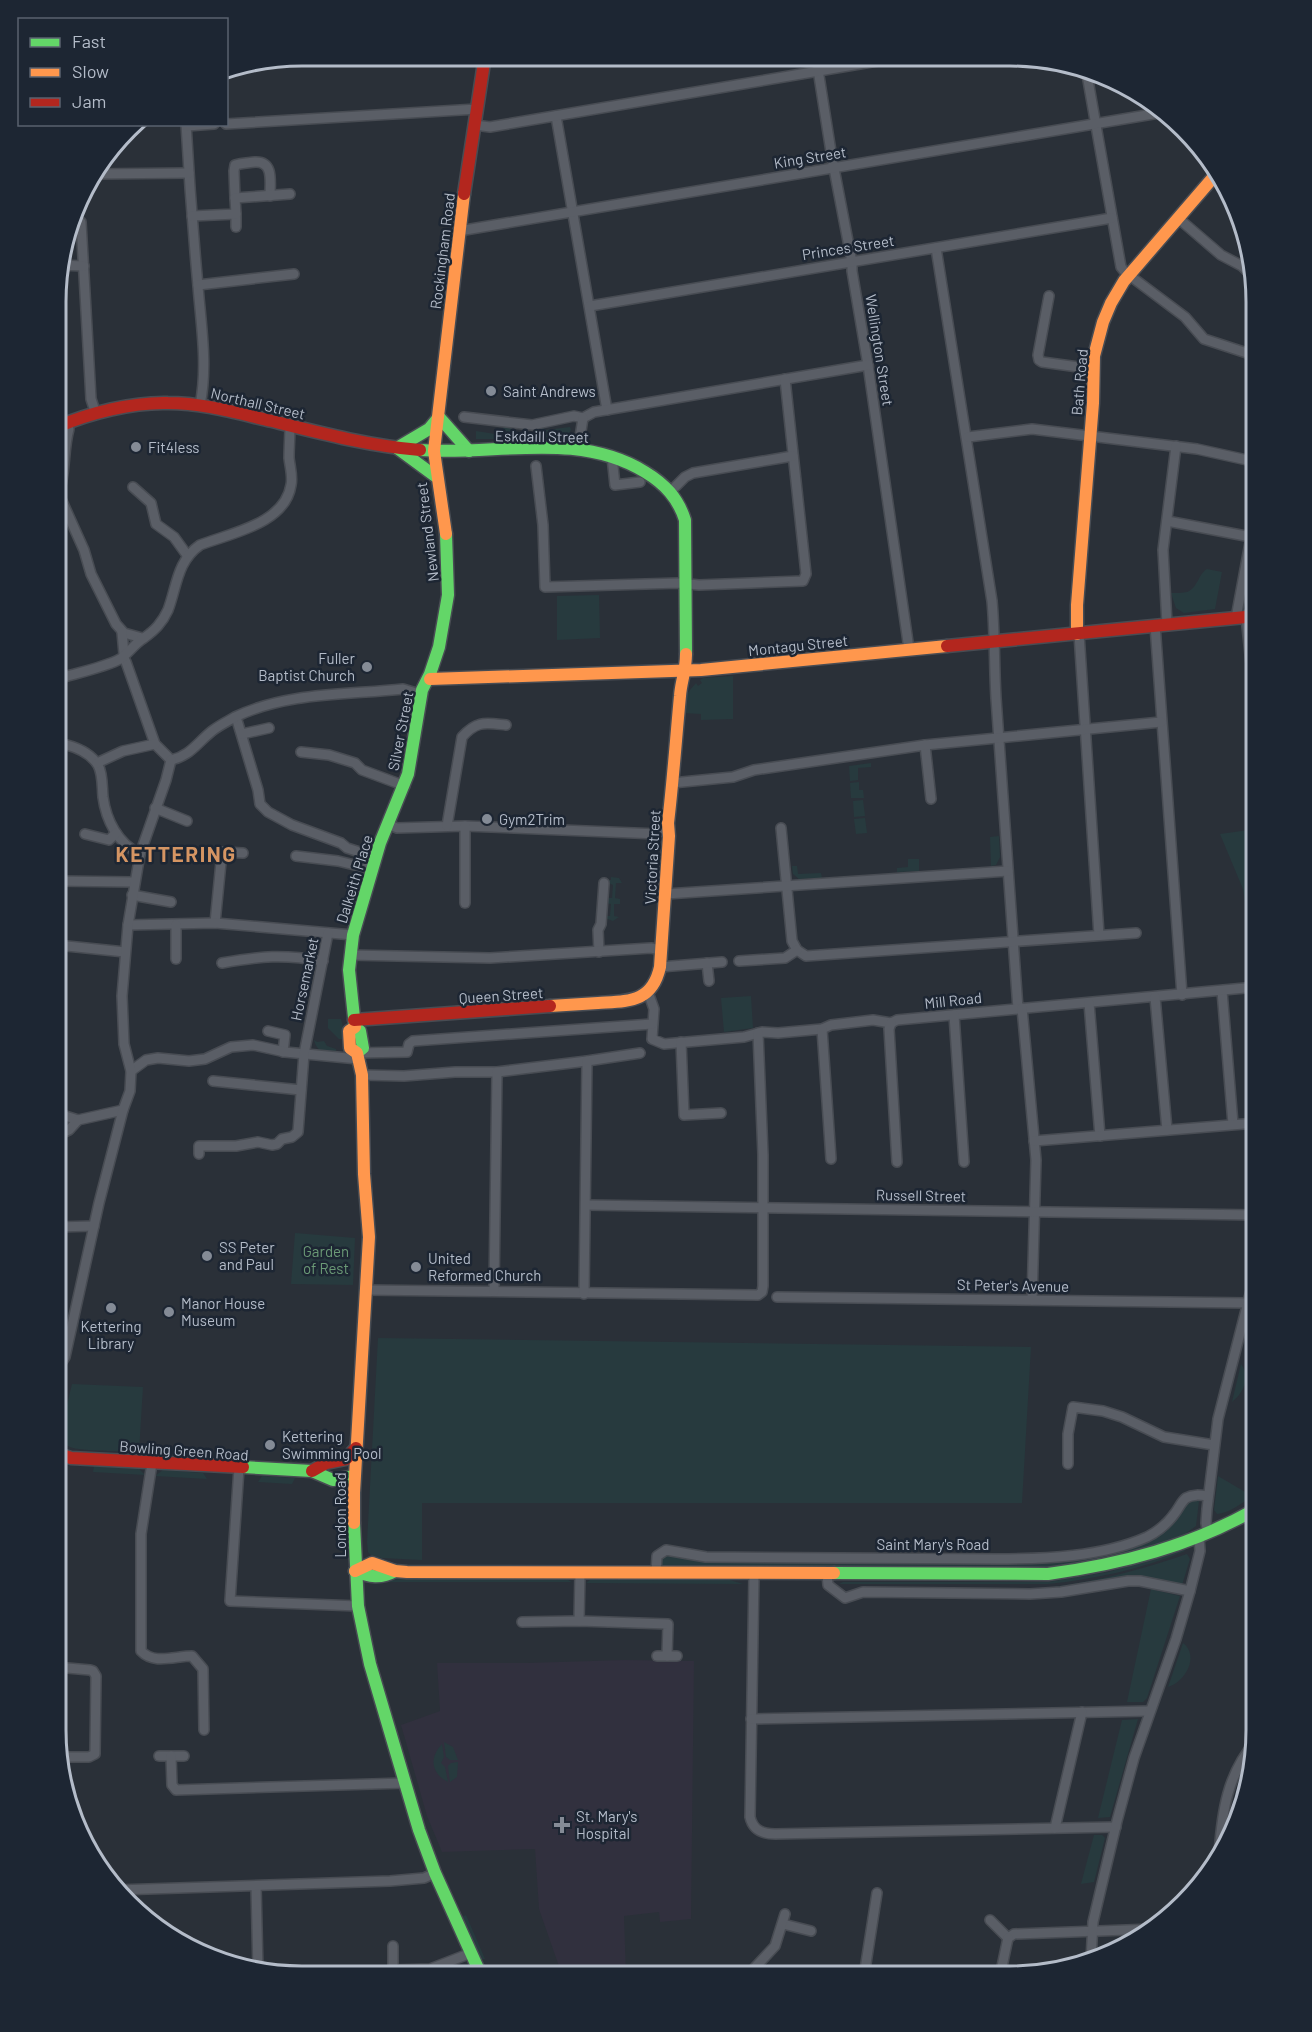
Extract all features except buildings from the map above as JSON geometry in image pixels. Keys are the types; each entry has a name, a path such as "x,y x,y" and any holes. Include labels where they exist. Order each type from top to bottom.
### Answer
{"main road":[{"name":"Rockingham Road","path":"434,452 459,231 483,66"},
{"name":"Bath Road","path":"1078,634 1077,605 1093,369 1103,322 1111,303 1129,275 1211,179"},
{"name":"Northall Street","path":"68,426 96,414 142,404 177,403 200,405 353,441 434,452"},
{"path":"435,471 397,448 429,429 438,417 469,451"},
{"name":"Eskdaill Street","path":"434,452 530,448 578,450 612,457 646,472 671,491 679,502 685,520 686,671"},
{"name":"Newland Street","path":"434,452 445,528 449,591 435,679"},
{"name":"Montagu Street","path":"435,679 686,671 1246,617"},
{"name":"Victoria Street","path":"648,992 658,979 660,967 670,832 668,823 678,735 680,693 686,671"},
{"name":"Silver Street","path":"388,824 405,786 422,690 435,679"},
{"name":"Dalkeith Place","path":"352,945 371,869 388,824"},
{"path":"352,945 349,970 354,1023 349,1031 350,1048 358,1056"},
{"name":"Queen Street","path":"354,1023 629,1001 648,992"},
{"name":"London Road","path":"358,1056 362,1075 364,1174 369,1237 354,1476 354,1570 358,1606 370,1664 405,1783 435,1873 477,1966"},
{"path":"315,1469 326,1462 346,1459 356,1448"},
{"name":"Bowling Green Road","path":"66,1457 239,1468 333,1468 354,1476"},
{"name":"Bowling Green Road","path":"315,1469 329,1480 336,1481"},
{"path":"336,1481 354,1476"},
{"path":"336,1481 354,1498"},
{"name":"Saint Mary's Road","path":"354,1570 370,1562 380,1563 395,1570 580,1573 1048,1574 1113,1563 1154,1552 1204,1535 1246,1514"}],"street":[{"name":"Wellington Street","path":"817,66 852,261 909,649"},
{"path":"475,125 490,127 848,66"},
{"path":"1088,80 1120,263 1129,275 1185,317 1204,339 1246,353"},
{"path":"228,124 477,109"},
{"name":"King Street","path":"459,231 1153,114"},
{"path":"556,116 607,410"},
{"path":"187,126 204,356 200,405"},
{"path":"236,227 234,171 236,165 261,162 267,165 270,196"},
{"path":"104,174 189,173"},
{"path":"235,198 290,194"},
{"path":"192,216 236,214"},
{"name":"Princes Street","path":"590,306 1112,218"},
{"path":"1178,218 1221,255 1243,267"},
{"path":"81,222 91,399 96,414"},
{"path":"936,248 993,601 998,736 1013,941 1036,1160 1032,1300"},
{"path":"69,265 84,266"},
{"path":"198,285 294,274"},
{"path":"1049,296 1039,360 1093,369"},
{"path":"464,417 532,425 574,416 582,418 594,412 868,365"},
{"path":"536,466 543,525 545,587 800,582 805,578 785,379"},
{"path":"578,450 582,418"},
{"path":"66,676 124,656 142,638 155,630 163,620 180,568 187,555 200,545 250,527 270,518 281,509 288,498 292,483 289,456 290,425"},
{"path":"66,445 68,426"},
{"path":"968,437 1032,429 1197,448 1246,460"},
{"path":"1176,446 1163,550 1161,722 1182,995"},
{"path":"671,491 685,477 693,473 793,456"},
{"path":"612,457 615,485 640,482"},
{"path":"132,487 151,503 156,524 174,537 187,555"},
{"path":"66,510 84,550 91,573 122,632 124,656 155,744 171,760"},
{"path":"1167,521 1246,536"},
{"path":"122,632 129,636 142,638"},
{"path":"1078,634 1099,935"},
{"path":"171,760 182,757 212,731 236,717 280,702 302,697 403,688 421,698"},
{"path":"236,717 260,804 267,812 292,825 341,843 347,848 375,857"},
{"path":"672,783 733,777 754,770 925,745 998,736 1161,722"},
{"path":"447,826 462,736 470,728 481,723 506,724"},
{"path":"242,734 268,728"},
{"path":"97,764 123,751 155,744"},
{"path":"67,745 83,751 97,764 104,800 116,833 131,850 140,854"},
{"path":"925,745 931,799"},
{"path":"301,752 355,763 362,770 405,786"},
{"path":"66,1352 94,1226 123,1110 130,1091 130,1071 124,1044 122,996 128,925 140,854 171,760"},
{"path":"155,808 186,821"},
{"path":"388,824 397,828 465,826 658,834 665,830 668,823"},
{"path":"465,826 465,903"},
{"path":"781,828 792,941 797,950 806,956 1136,933"},
{"path":"86,834 109,840 116,833"},
{"path":"215,923 222,852 243,854"},
{"path":"296,856 338,861 371,869"},
{"path":"666,894 1008,871"},
{"path":"66,881 134,882"},
{"path":"598,952 598,930 601,924 604,883"},
{"path":"132,895 171,902"},
{"path":"128,925 215,923 328,933"},
{"path":"176,925 176,959"},
{"name":"Horsemarket","path":"199,1154 199,1146 236,1146 258,1142 272,1145 298,1132 304,1054 328,933 352,945 490,958 651,948 661,950"},
{"path":"66,947 125,952"},
{"path":"739,962 785,958 797,950"},
{"path":"222,963 291,955 323,961"},
{"path":"660,967 722,962"},
{"path":"707,963 709,981"},
{"name":"Mill Road","path":"652,1024 652,1039 664,1044 733,1038 758,1033 822,1029 831,1025 873,1020 891,1023 897,1020 1246,988"},
{"path":"1222,991 1233,1124"},
{"path":"130,1071 146,1060 205,1059 231,1047 253,1045 283,1052 358,1056 407,1052 409,1044 413,1041 652,1024 654,1010 648,992"},
{"path":"1155,997 1167,1130"},
{"path":"1089,1003 1100,1136"},
{"path":"954,1015 964,1162"},
{"path":"891,1023 889,1029 897,1162"},
{"path":"822,1029 831,1159"},
{"path":"268,1031 285,1035 283,1052"},
{"path":"366,1290 758,1295 762,1292 764,1208 758,1033"},
{"path":"681,1042 684,1115 721,1113"},
{"path":"362,1075 404,1076 455,1072 497,1072 640,1053"},
{"path":"584,1294 588,1061"},
{"path":"494,1291 497,1072"},
{"path":"213,1081 301,1090"},
{"path":"66,1116 78,1120 123,1110"},
{"path":"66,1131 78,1120"},
{"path":"1034,1141 1246,1123"},
{"name":"Russell Street","path":"586,1205 1246,1215"},
{"path":"66,1227 94,1226"},
{"name":"St Peter's Avenue","path":"777,1297 1246,1303"},
{"path":"1091,1951 1092,1931 1134,1758 1176,1639 1204,1535 1218,1419 1246,1311"},
{"path":"1068,1464 1068,1434 1073,1407 1103,1411 1122,1417 1164,1437 1214,1445"},
{"path":"152,1463 141,1534 141,1651 153,1659 192,1656 201,1665 204,1730"},
{"path":"239,1468 230,1600 358,1606"},
{"name":"Saint Mary's Road","path":"656,1573 657,1556 666,1550 697,1557 715,1558 1039,1559 1076,1555 1147,1537 1165,1525 1183,1500 1193,1495 1208,1496"},
{"path":"579,1621 580,1573"},
{"path":"754,1574 750,1817 754,1828 765,1834 775,1834 1116,1827"},
{"path":"827,1574 828,1586 845,1598 863,1592 1030,1594 1061,1592 1134,1581 1152,1582 1190,1591"},
{"path":"522,1622 668,1624 667,1656"},
{"path":"66,1668 90,1670 96,1676 95,1754 89,1757 68,1757"},
{"path":"752,1719 1150,1711"},
{"path":"1055,1828 1082,1712"},
{"path":"159,1756 184,1756"},
{"path":"171,1756 172,1785 176,1790 405,1783"},
{"path":"1220,1837 1230,1786 1239,1763 1244,1756"},
{"path":"128,1890 390,1881 424,1878 435,1873"},
{"path":"256,1886 258,1961"},
{"path":"866,1966 877,1893"},
{"path":"756,1966 775,1946 785,1914"},
{"path":"990,1920 1008,1938"},
{"path":"783,1924 811,1931"},
{"path":"1001,1966 1008,1938 1014,1934 1135,1930"},
{"path":"393,1946 393,1966"},
{"path":"438,1966 471,1953"}],"shaded area":[{"name":"St. Mary's Hospital","path":"624,1660 694,1661 691,1919 660,1922 659,1912 624,1916 626,1966 559,1966 539,1909 535,1849 442,1852 427,1816 401,1725 440,1711 437,1663"}],"green space":[{"path":"506,425 513,426 514,436 534,437 536,428 541,426 546,430 570,427 571,430 567,437 561,439 476,439 476,431 502,435"},
{"path":"1207,569 1222,572 1215,609 1184,613 1176,608 1171,593 1191,590"},
{"path":"599,595 600,638 557,640 557,596"},
{"path":"733,676 733,719 701,720 701,714 683,713 684,697 696,683 698,686 702,683 700,680"},
{"path":"871,763 871,767 858,768 858,780 850,781 849,766"},
{"path":"859,782 859,790 863,790 864,798 851,798 850,783"},
{"path":"863,800 865,816 854,817 853,801"},
{"path":"865,818 867,833 856,834 854,819"},
{"path":"1246,830 1246,910 1243,889 1220,834"},
{"path":"999,836 1000,857 996,865 991,866 990,837"},
{"path":"908,859 919,859 919,871 897,872 897,868 908,867"},
{"path":"792,866 797,866 798,874 821,873 822,878 799,879 793,874"},
{"path":"611,877 619,878 622,883 616,883 615,898 620,899 620,904 614,904 614,916 619,917 613,921 605,918 605,916 610,916 611,904 605,903 606,898 612,898 613,885 607,882 611,880"},
{"path":"751,996 753,1028 724,1032 721,998"},
{"path":"328,1019 341,1019 346,1039 339,1039 328,1028"},
{"path":"314,1040 324,1041 327,1046 336,1049 336,1054 322,1051"},
{"name":"Garden of Rest","path":"295,1233 355,1238 353,1285 291,1284"},
{"path":"378,1338 1031,1347 1022,1503 422,1503 422,1560 372,1556 368,1552 367,1542"},
{"path":"1241,1364 1246,1374 1245,1384 1240,1394 1232,1402"},
{"path":"72,1384 143,1387 139,1452 102,1451 68,1446 66,1444 66,1409"},
{"path":"94,1466 139,1469 145,1475 93,1472"},
{"path":"163,1470 203,1473 207,1479 155,1476"},
{"path":"262,1476 295,1478 292,1484 258,1482"},
{"path":"1218,1476 1246,1492 1246,1500 1231,1510 1217,1514 1214,1510"},
{"path":"1190,1500 1199,1501 1196,1526 1182,1536 1143,1550 1111,1558 1036,1570 663,1567 660,1563 665,1554 669,1554 706,1562 984,1563 1128,1547"},
{"path":"1184,1550 1152,1563 1118,1572 1048,1584 839,1584 843,1582 1048,1582 1108,1572"},
{"path":"1187,1554 1190,1559 1182,1585 1153,1579 1053,1589 1052,1587 1121,1574"},
{"path":"566,1579 572,1582 387,1582 381,1580"},
{"path":"590,1580 730,1580 743,1584 586,1583"},
{"path":"1151,1589 1180,1596 1147,1698 1143,1702 1127,1702"},
{"path":"1183,1643 1190,1655 1188,1668 1180,1680 1168,1687"},
{"path":"1138,1719 1110,1817 1098,1818 1122,1720"},
{"path":"444,1742 453,1747 458,1760 450,1760 446,1757"},
{"path":"442,1744 444,1757 441,1763 445,1767 448,1782 438,1774 434,1765 435,1755"},
{"path":"458,1762 457,1777 450,1782 448,1766"},
{"path":"1094,1835 1102,1835 1105,1838 1094,1882 1081,1884"},
{"path":"466,1915 485,1959 478,1959 462,1917"}],"traffic: fast":[{"path":"439,417 469,451"},
{"path":"397,448 429,429 438,418"},
{"path":"397,448 435,476"},
{"path":"420,450 563,448 619,459 659,481 675,498 685,520 686,654"},
{"path":"357,1053 363,1048 360,1031 355,1027 349,970 353,935 380,843 408,774 422,690 439,647 448,595 446,534"},
{"path":"243,1467 312,1471 333,1480 354,1476"},
{"path":"834,1573 1048,1574 1103,1565 1155,1552 1206,1533 1246,1514"},
{"path":"354,1523 358,1606 370,1664 419,1830 435,1873 477,1966"},
{"path":"355,1571 375,1576 395,1571"}],"traffic: slow":[{"path":"1077,634 1077,605 1093,403 1094,356 1103,322 1124,281 1211,180"},
{"path":"446,534 434,451 464,194"},
{"path":"430,679 701,670 947,646"},
{"path":"550,1006 637,998 645,994 656,979 660,967 668,823 686,654"},
{"path":"354,1523 369,1237 364,1174 362,1075 357,1053 350,1048 349,1031 355,1027"},
{"path":"355,1571 372,1563 395,1571 407,1572 834,1573"}],"traffic: jam":[{"path":"464,194 483,66"},
{"path":"66,424 126,406 181,403 220,409 364,442 420,450"},
{"path":"947,646 1246,617"},
{"path":"354,1020 550,1006"},
{"path":"312,1471 326,1463 346,1459 356,1448"},
{"path":"66,1456 243,1467"}],"place":[{"name":"Saint Andrews","path":"491,391"},
{"name":"Fit4less","path":"136,447"},
{"name":"Fuller Baptist Church","path":"367,667"},
{"name":"Gym2Trim","path":"487,819"},
{"name":"SS Peter and Paul","path":"207,1256"},
{"name":"United Reformed Church","path":"416,1267"},
{"name":"Kettering Library","path":"111,1308"},
{"name":"Manor House Museum","path":"169,1312"},
{"name":"Kettering Swimming Pool","path":"270,1445"},
{"name":"St. Mary's Hospital","path":"562,1825"}],"district":[{"name":"KETTERING","path":"176,853"}]}
